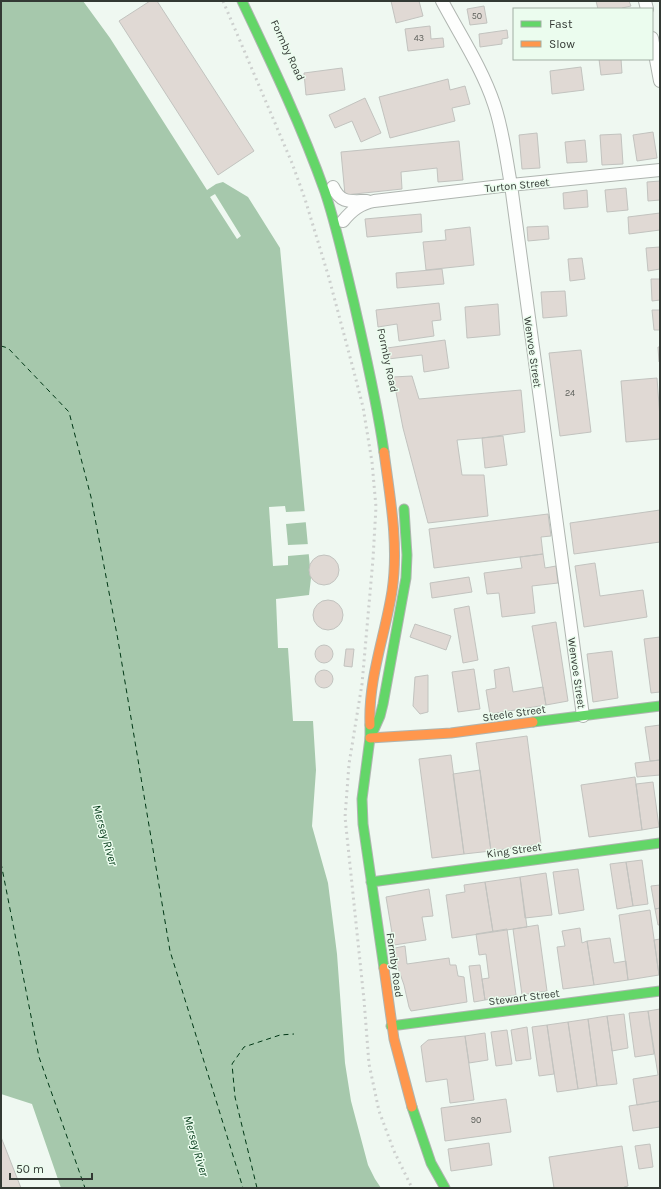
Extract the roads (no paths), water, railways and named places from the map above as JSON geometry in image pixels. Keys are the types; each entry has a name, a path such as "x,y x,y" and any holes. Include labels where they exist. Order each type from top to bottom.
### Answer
{"main road":[{"name":"Formby Road","path":"242,1 277,75 304,138 325,193 362,338 381,431 392,511 395,563 392,591 368,707 370,738 362,804 365,844 391,1026 413,1112 426,1149 445,1188"},
{"name":"Formby Road","path":"252,1 299,102"},
{"path":"332,184 349,243"},
{"name":"Formby Road","path":"362,296 382,388"},
{"name":"Formby Road","path":"370,738 378,722 383,704 406,578 407,556 403,504"},
{"name":"Steele Street","path":"370,738 451,734 660,706"},
{"name":"King Street","path":"371,882 660,843"},
{"name":"Stewart Street","path":"391,1026 660,991"}],"street":[{"name":"Wenvoe Street","path":"442,1 482,75 494,105 502,136 511,185 583,716"},
{"path":"653,43 660,81"},
{"name":"Turton Street","path":"343,221 359,206 374,202 511,185 660,170"},
{"name":"Turton Street","path":"332,184 338,196 346,201 374,202"}],"water":[{"name":"Mersey River","path":"1,1 83,1 110,38 207,190 216,184 223,182 248,197 280,248 311,578 309,595 276,599 278,648 288,648 293,721 313,721 316,770 312,826 328,883 337,954 345,1063 351,1101 368,1165 381,1188 61,1188 32,1104 1,1094"}],"railway":[{"path":"223,1 292,163 305,199 329,278 363,407 372,462 376,507 373,559 362,684 349,764 345,817 364,1000 369,1064 379,1111 394,1151 412,1188"}]}
